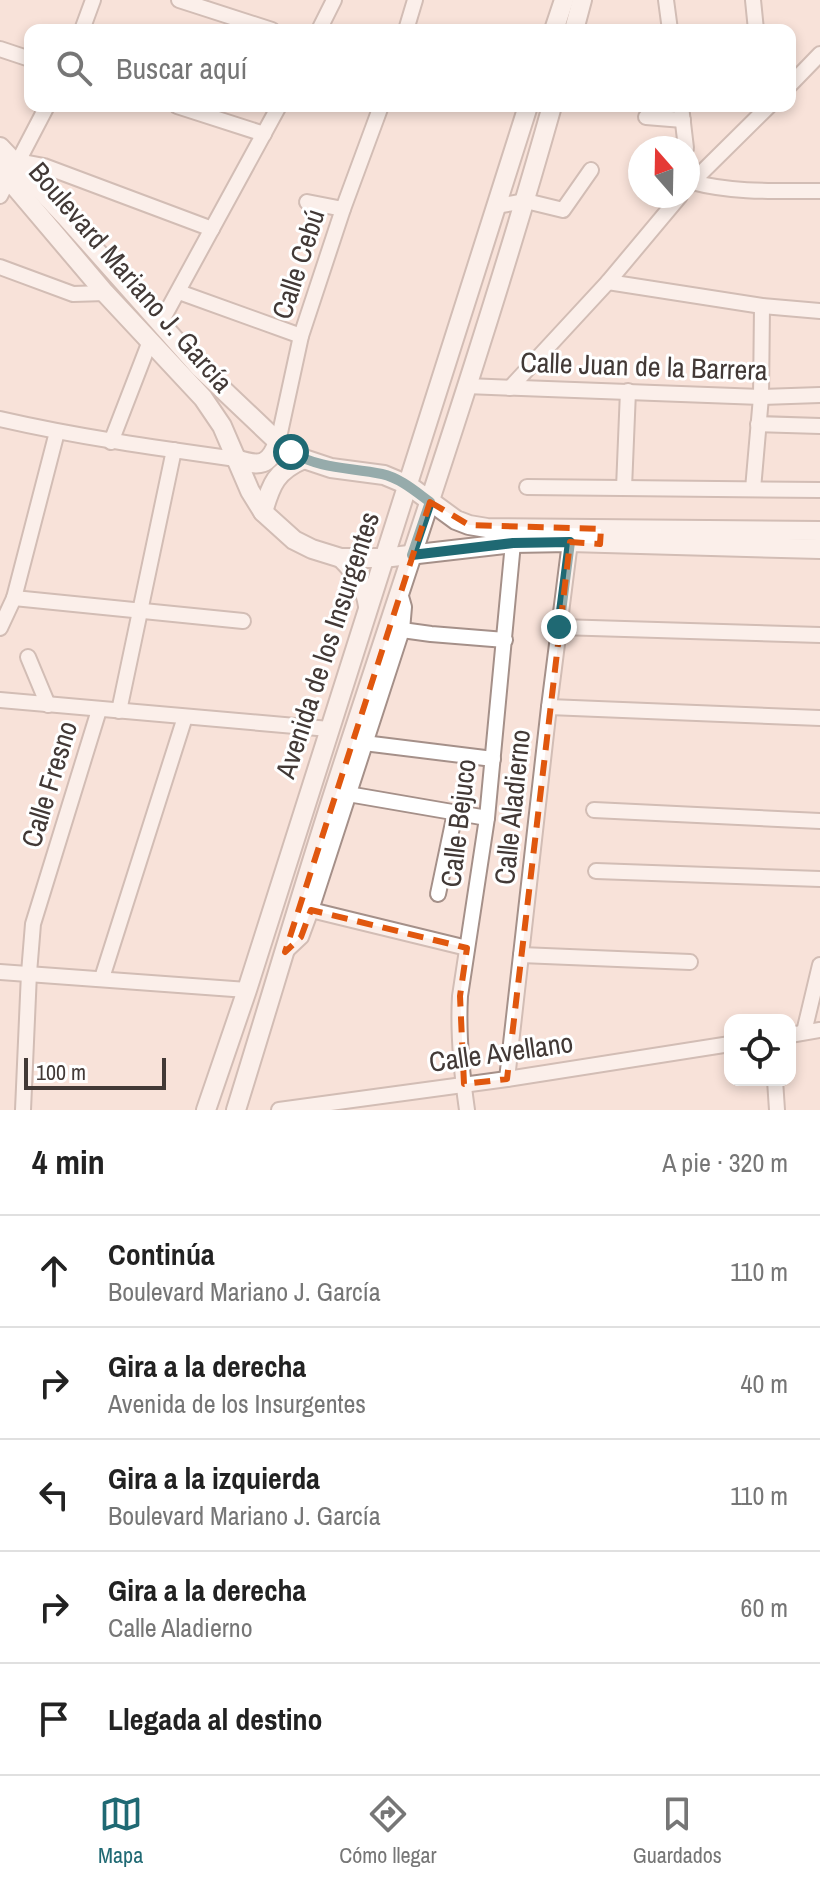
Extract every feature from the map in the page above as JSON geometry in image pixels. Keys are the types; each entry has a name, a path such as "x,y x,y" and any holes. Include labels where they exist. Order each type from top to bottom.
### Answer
{"main road":[{"path":"556,24 564,0"},
{"path":"576,24 582,0"},
{"name":"Avenida de los Insurgentes","path":"206,1110 369,611 383,558 526,112"},
{"name":"Avenida de los Insurgentes","path":"236,1110 333,796 526,201 550,112"},
{"name":"Boulevard Mariano J. García","path":"0,147 9,174 105,293 203,398 222,426 250,491 263,512 294,540 312,549 341,558 383,558 513,543 570,542 600,536 820,531"},
{"name":"Boulevard Mariano J. García","path":"9,174 65,216 200,368 278,442 304,459 331,468 384,475 408,485 446,514 469,525 820,549"},
{"path":"236,459 261,464 274,454 278,442"},
{"path":"384,475 408,459 419,447"},
{"path":"263,512 273,482 289,465 304,459"},
{"path":"341,558 361,580 369,611"}],"street":[{"path":"84,24 93,0"},
{"path":"179,0 253,24"},
{"path":"322,24 334,0"},
{"path":"408,24 415,0"},
{"path":"666,0 669,24"},
{"path":"753,0 755,24"},
{"path":"0,49 24,57"},
{"path":"796,79 820,54"},
{"path":"9,174 44,112"},
{"path":"196,112 264,134"},
{"path":"160,324 276,112"},
{"name":"Calle Cebú","path":"278,442 301,336 379,112"},
{"path":"700,174 762,112"},
{"path":"646,117 682,113 685,136"},
{"path":"9,174 44,166 212,229"},
{"path":"496,206 526,201 563,210 591,170"},
{"path":"504,181 526,201"},
{"path":"700,186 751,191 820,191"},
{"path":"307,202 343,209"},
{"path":"510,388 608,282 670,208"},
{"path":"0,267 73,294 105,293"},
{"path":"608,282 762,306 820,311"},
{"path":"179,292 301,336"},
{"path":"753,489 761,397 762,306"},
{"path":"111,442 150,341"},
{"name":"Calle Juan de la Barrera","path":"466,386 761,397 820,395"},
{"path":"624,488 628,391"},
{"path":"0,419 111,442 236,459"},
{"path":"758,424 820,426"},
{"path":"0,628 14,598 57,432"},
{"path":"119,711 174,450"},
{"path":"527,487 820,490"},
{"name":"Calle Aladierno","path":"507,1079 570,542"},
{"name":"Calle Bejuco","path":"467,1110 459,1012 487,818 513,543"},
{"path":"285,952 301,937 311,910 402,630 404,607 400,591"},
{"path":"14,598 243,621"},
{"path":"559,627 820,635"},
{"path":"402,630 505,640"},
{"path":"28,657 48,705"},
{"path":"0,700 329,729"},
{"path":"549,707 820,718"},
{"name":"Calle Fresno","path":"23,1110 33,924 99,710"},
{"path":"102,978 185,717"},
{"path":"364,743 493,759"},
{"path":"348,794 487,818"},
{"path":"594,810 820,821"},
{"path":"438,894 455,813"},
{"path":"596,871 820,879"},
{"path":"311,910 467,948"},
{"path":"521,955 690,962"},
{"path":"820,965 797,1034 820,1030"},
{"path":"0,972 247,990"},
{"name":"Calle Avellano","path":"279,1110 724,1045"},
{"path":"775,1086 777,1110"}],"highlighted area":[{"path":"430,502 469,525 601,529 600,544 570,542 507,1079 464,1084 460,996 467,948 311,910 301,937 285,952"}],"route":[{"path":"291,452 331,468 384,475 408,485 430,502 412,555 513,543 570,542 559,627"}]}
